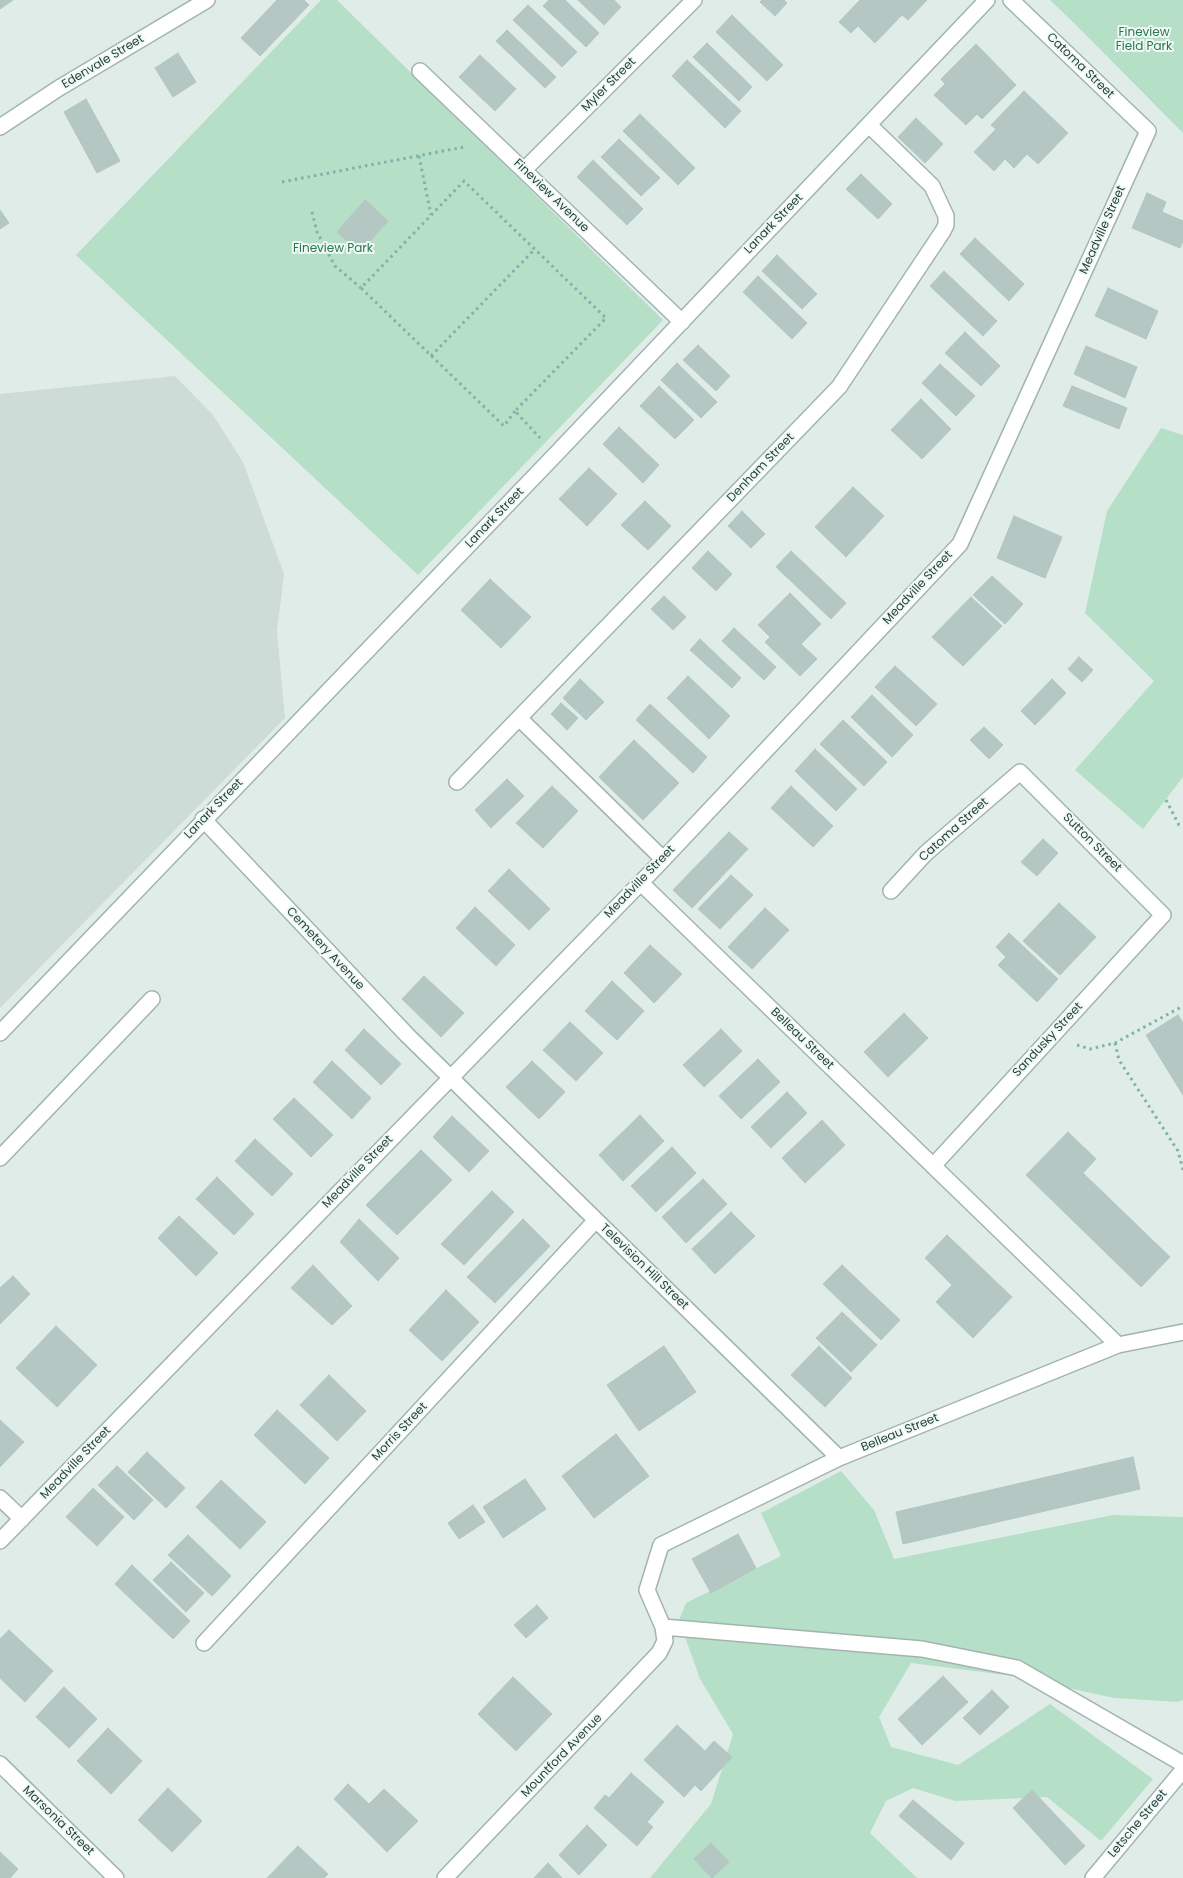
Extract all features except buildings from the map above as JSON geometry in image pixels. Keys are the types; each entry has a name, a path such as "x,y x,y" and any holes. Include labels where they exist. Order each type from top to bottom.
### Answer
{"street":[{"name":"Edenvale Street","path":"0,127 59,88 207,0"},
{"name":"Myler Street","path":"524,170 694,0"},
{"name":"Lanark Street","path":"0,1033 203,819 556,454 987,0"},
{"name":"Catoma Street","path":"1011,0 1148,131"},
{"name":"Fineview Avenue","path":"420,71 682,322"},
{"name":"Denham Street","path":"457,782 839,387 943,232 946,216 932,186 869,125"},
{"name":"Meadville Street","path":"0,1541 641,883 960,544 1148,131"},
{"path":"519,718 663,859"},
{"name":"Catoma Street","path":"890,891 926,853 1020,772"},
{"name":"Sutton Street","path":"1020,772 1163,915"},
{"name":"Cemetery Avenue","path":"203,819 383,1011 450,1077"},
{"name":"Belleau Street","path":"641,883 1118,1345 839,1458 661,1545 647,1590 664,1627"},
{"name":"Sandusky Street","path":"932,1166 1163,915"},
{"path":"0,1158 152,999"},
{"name":"Television Hill Street","path":"450,1077 839,1458"},
{"name":"Morris Street","path":"204,1643 596,1220"},
{"path":"1118,1345 1183,1332"},
{"path":"0,1498 22,1519"},
{"path":"664,1627 922,1649 1017,1668 1183,1764"},
{"name":"Mountford Avenue","path":"445,1878 659,1653 665,1641 664,1627"},
{"name":"Marsonia Street","path":"0,1764 116,1878"},
{"name":"Letsche Street","path":"1093,1878 1183,1770"}],"path":[{"path":"282,182 494,142"},
{"path":"419,156 431,216"},
{"path":"312,212 317,232 334,266 361,288 504,426 515,411 606,318 464,182 361,288"},
{"path":"431,356 534,250"},
{"path":"515,411 556,454"},
{"path":"1166,800 1178,825 1183,827"},
{"path":"1074,1044 1090,1049 1115,1043 1183,1006"},
{"path":"1115,1043 1119,1060 1178,1151 1183,1170"}],"shaded area":[{"path":"175,376 213,415 243,462 284,574 277,631 285,718 0,1008 0,394"}],"green space":[{"name":"Fineview Park","path":"321,0 337,0 663,320 418,575 76,255"},
{"name":"Fineview Field Park","path":"1050,0 1183,0 1183,133 1075,24"},
{"path":"1161,428 1183,435 1183,777 1143,829 1075,770 1154,681 1085,613 1107,511"},
{"path":"841,1471 874,1510 894,1559 1113,1515 1183,1517 1183,1700 1177,1702 1114,1698 1014,1676 911,1663 879,1717 891,1747 958,1765 1050,1704 1153,1779 1101,1841 1047,1797 955,1801 913,1788 886,1801 870,1833 917,1878 650,1878 711,1804 733,1734 700,1679 679,1620 686,1603 781,1556 761,1513"}]}
